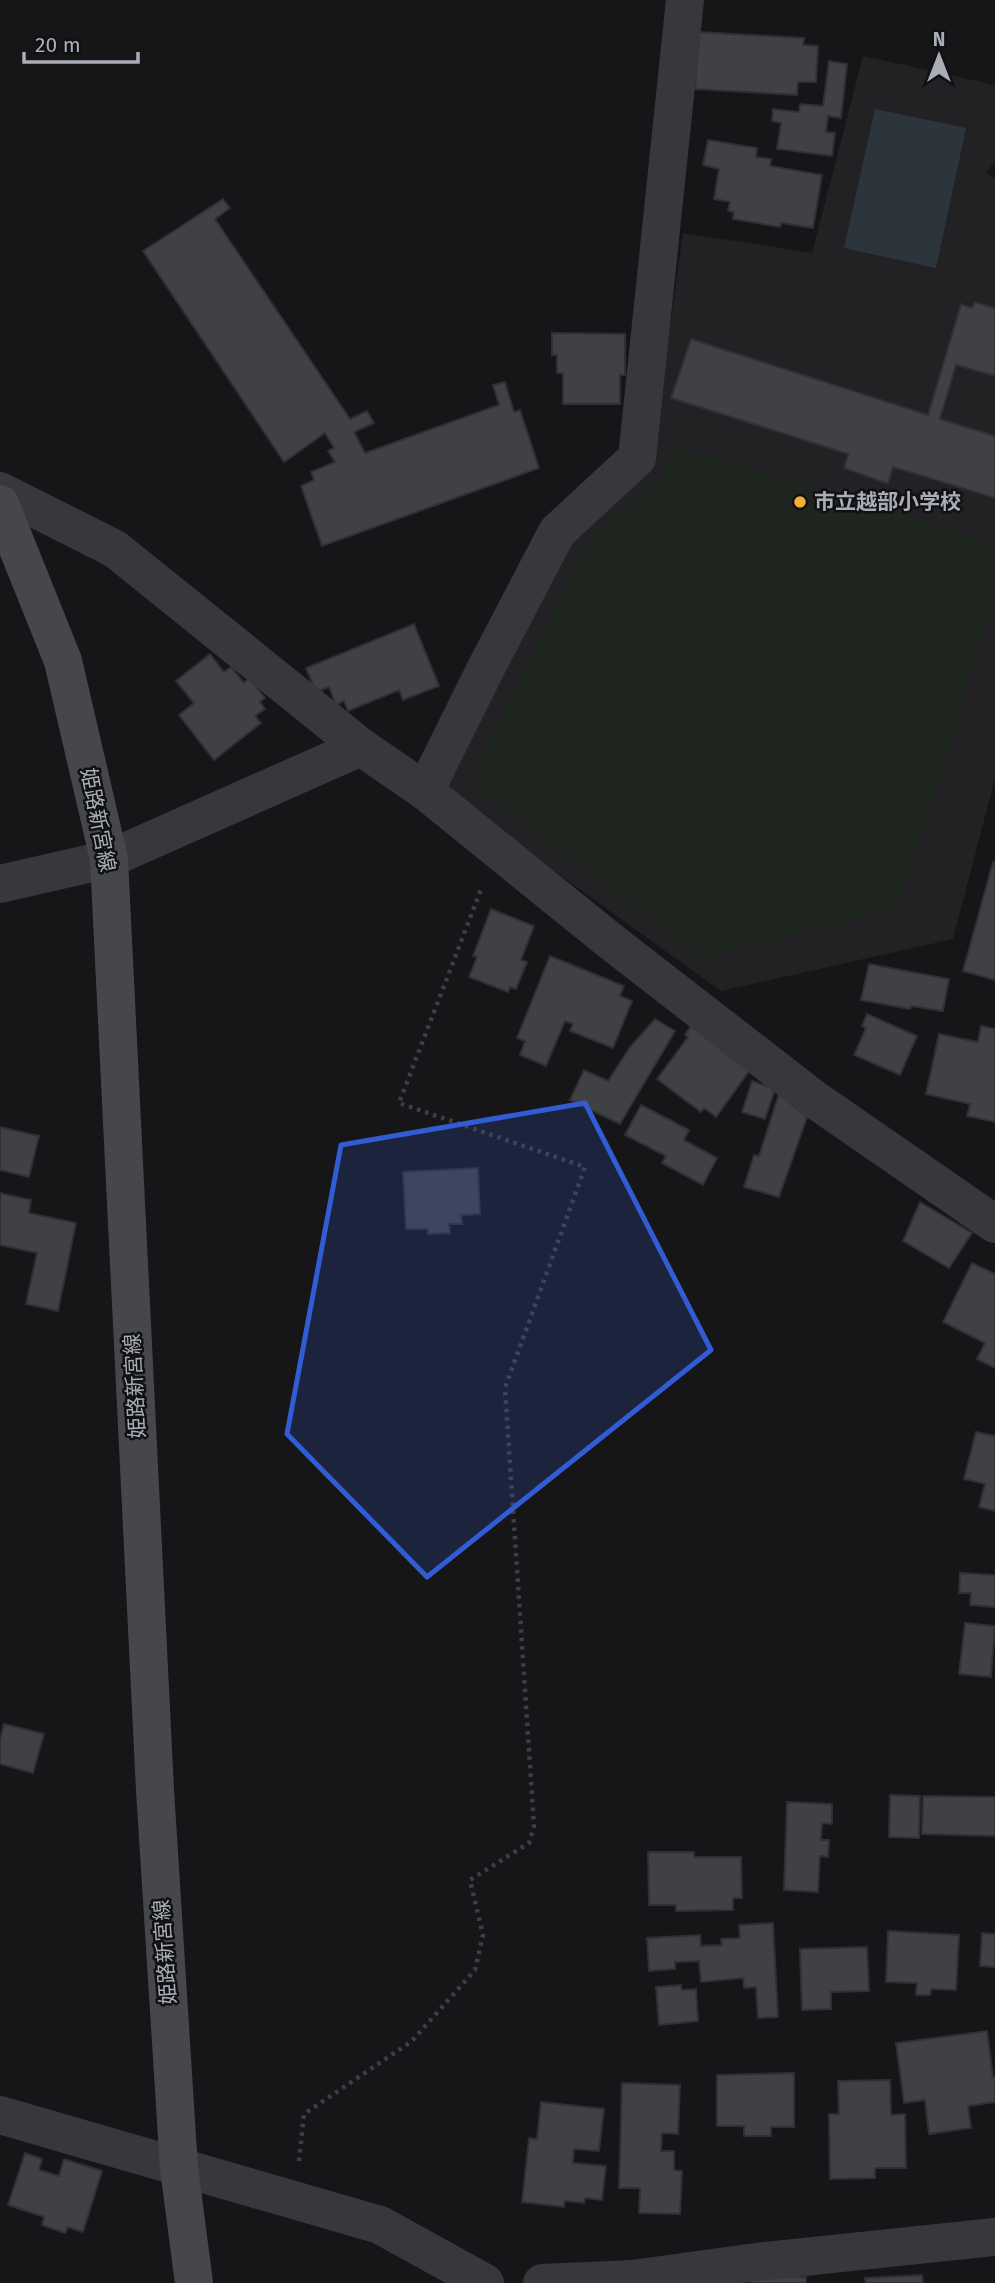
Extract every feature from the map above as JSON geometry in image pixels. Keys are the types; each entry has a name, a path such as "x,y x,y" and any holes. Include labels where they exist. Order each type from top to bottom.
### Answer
{"main road":[{"name":"姫路新宮線","path":"0,504 63,661 109,859 155,1790 179,2168 194,2283"}],"street":[{"path":"425,791 557,532 637,458 685,0"},
{"path":"0,491 115,549 360,747 425,791 609,940 814,1099 995,1224"},
{"path":"0,884 109,859 360,747"},
{"path":"0,2115 380,2225 485,2283"},
{"path":"542,2283 632,2279 756,2262 995,2236"}],"path":[{"path":"294,2200 304,2114 412,2041 475,1970 483,1934 470,1880 529,1843 534,1826 505,1388 585,1167 399,1103 497,849"}],"highlighted area":[{"path":"585,1103 711,1350 427,1577 287,1434 341,1145"}],"shaded area":[{"name":"市立越部小学校","path":"863,56 995,85 995,162 986,172 995,179 995,778 953,939 721,991 447,794 448,769 561,541 651,463 683,233 812,253"},
{"path":"875,109 966,128 936,268 844,248"},
{"path":"676,447 995,542 995,600 897,909 703,957 471,783 585,542 660,477"}],"building":[{"path":"698,32 804,38 803,45 818,46 816,82 798,82 797,95 695,89"},
{"path":"829,61 847,64 841,118 828,116 826,132 835,133 832,156 777,149 781,123 772,121 773,109 799,112 800,104 823,106"},
{"path":"708,140 757,148 756,157 771,159 770,166 822,175 813,228 781,223 780,227 733,219 734,212 728,211 730,202 714,199 719,169 703,165"},
{"path":"223,199 230,208 215,219 350,419 367,411 374,423 354,432 365,453 499,405 493,385 505,382 514,412 520,410 539,468 322,546 301,486 314,480 311,472 335,462 328,451 334,448 325,433 284,462 143,251"},
{"path":"975,302 995,308 995,376 956,365 940,419 995,436 995,498 893,467 888,484 844,468 848,454 671,398 691,339 928,415 961,304 972,308"},
{"path":"552,333 625,334 625,375 620,375 620,404 563,404 563,373 557,373 557,355 552,355"},
{"path":"414,624 439,686 403,700 399,690 348,711 344,701 336,705 329,687 316,692 306,668"},
{"path":"210,654 224,672 231,667 244,683 249,678 265,698 260,702 265,709 255,716 261,723 214,760 179,715 194,703 176,681"},
{"path":"993,862 995,863 995,980 963,971"},
{"path":"491,909 534,926 521,960 527,962 516,989 510,987 508,992 469,977 477,957 473,956"},
{"path":"550,956 624,986 620,996 632,1001 613,1048 570,1031 573,1024 565,1021 546,1066 520,1055 525,1041 517,1038"},
{"path":"869,964 949,979 943,1011 911,1006 910,1009 861,1000"},
{"path":"867,1014 917,1036 900,1075 854,1055 866,1028 862,1026"},
{"path":"655,1019 675,1031 620,1124 570,1100 584,1070 608,1081 630,1047"},
{"path":"691,1026 750,1070 716,1117 704,1108 701,1112 657,1079 688,1037 685,1035"},
{"path":"981,1026 995,1029 995,1122 967,1116 970,1104 926,1094 939,1034 978,1042"},
{"path":"752,1081 775,1089 765,1119 742,1112"},
{"path":"779,1094 807,1117 779,1197 744,1187 754,1155 759,1156"},
{"path":"641,1105 689,1130 684,1140 717,1158 703,1185 662,1163 666,1156 625,1135"},
{"path":"0,1127 39,1136 29,1177 0,1170"},
{"path":"478,1168 480,1214 461,1215 462,1224 449,1224 450,1233 428,1234 428,1229 406,1229 403,1172"},
{"path":"0,1193 31,1200 29,1213 76,1223 58,1311 26,1304 37,1253 0,1245"},
{"path":"920,1202 972,1233 949,1268 903,1241"},
{"path":"972,1263 995,1274 995,1368 977,1359 985,1343 943,1322"},
{"path":"976,1432 995,1436 995,1511 979,1507 985,1484 964,1479"},
{"path":"960,1573 995,1575 995,1607 970,1605 971,1593 959,1593"},
{"path":"965,1623 995,1626 991,1677 959,1674"},
{"path":"4,1724 44,1734 33,1773 0,1764 0,1740"},
{"path":"890,1795 920,1796 919,1838 889,1837"},
{"path":"923,1796 995,1797 995,1836 922,1834"},
{"path":"787,1802 832,1804 832,1824 822,1823 821,1840 829,1840 828,1857 820,1856 818,1892 784,1890"},
{"path":"648,1852 694,1852 694,1857 741,1857 742,1898 733,1898 733,1910 676,1911 676,1905 649,1905"},
{"path":"773,1923 778,2017 758,2018 756,1987 744,1988 743,1978 701,1982 699,1961 675,1962 675,1969 649,1971 647,1938 700,1935 701,1946 722,1945 721,1939 740,1938 739,1925"},
{"path":"888,1931 959,1935 956,1990 931,1989 930,1995 916,1995 917,1983 886,1982"},
{"path":"982,1933 995,1934 995,1967 980,1966"},
{"path":"867,1947 869,1991 831,1992 831,2009 802,2010 800,1949"},
{"path":"681,1985 682,1990 696,1989 698,2021 659,2025 656,1987"},
{"path":"987,2031 995,2077 995,2102 968,2106 971,2128 929,2134 925,2100 904,2103 896,2043"},
{"path":"794,2073 794,2127 771,2127 771,2136 744,2136 744,2126 717,2126 717,2075"},
{"path":"890,2080 891,2115 905,2114 906,2168 875,2168 875,2178 830,2179 829,2114 839,2114 838,2081"},
{"path":"622,2083 680,2085 678,2134 662,2133 661,2151 674,2151 674,2170 682,2171 680,2214 639,2213 640,2188 619,2188"},
{"path":"541,2102 604,2109 599,2151 574,2149 573,2163 606,2166 602,2200 585,2198 584,2203 565,2201 564,2207 522,2202 529,2138 537,2139"},
{"path":"25,2153 42,2159 39,2170 59,2176 64,2159 102,2171 83,2232 68,2227 65,2233 42,2225 44,2217 8,2205"},
{"path":"752,2275 806,2277 806,2283 751,2283"},
{"path":"922,2275 923,2283 866,2283 865,2278"}],"place":[{"name":"市立越部小学校","path":"800,502"}]}
